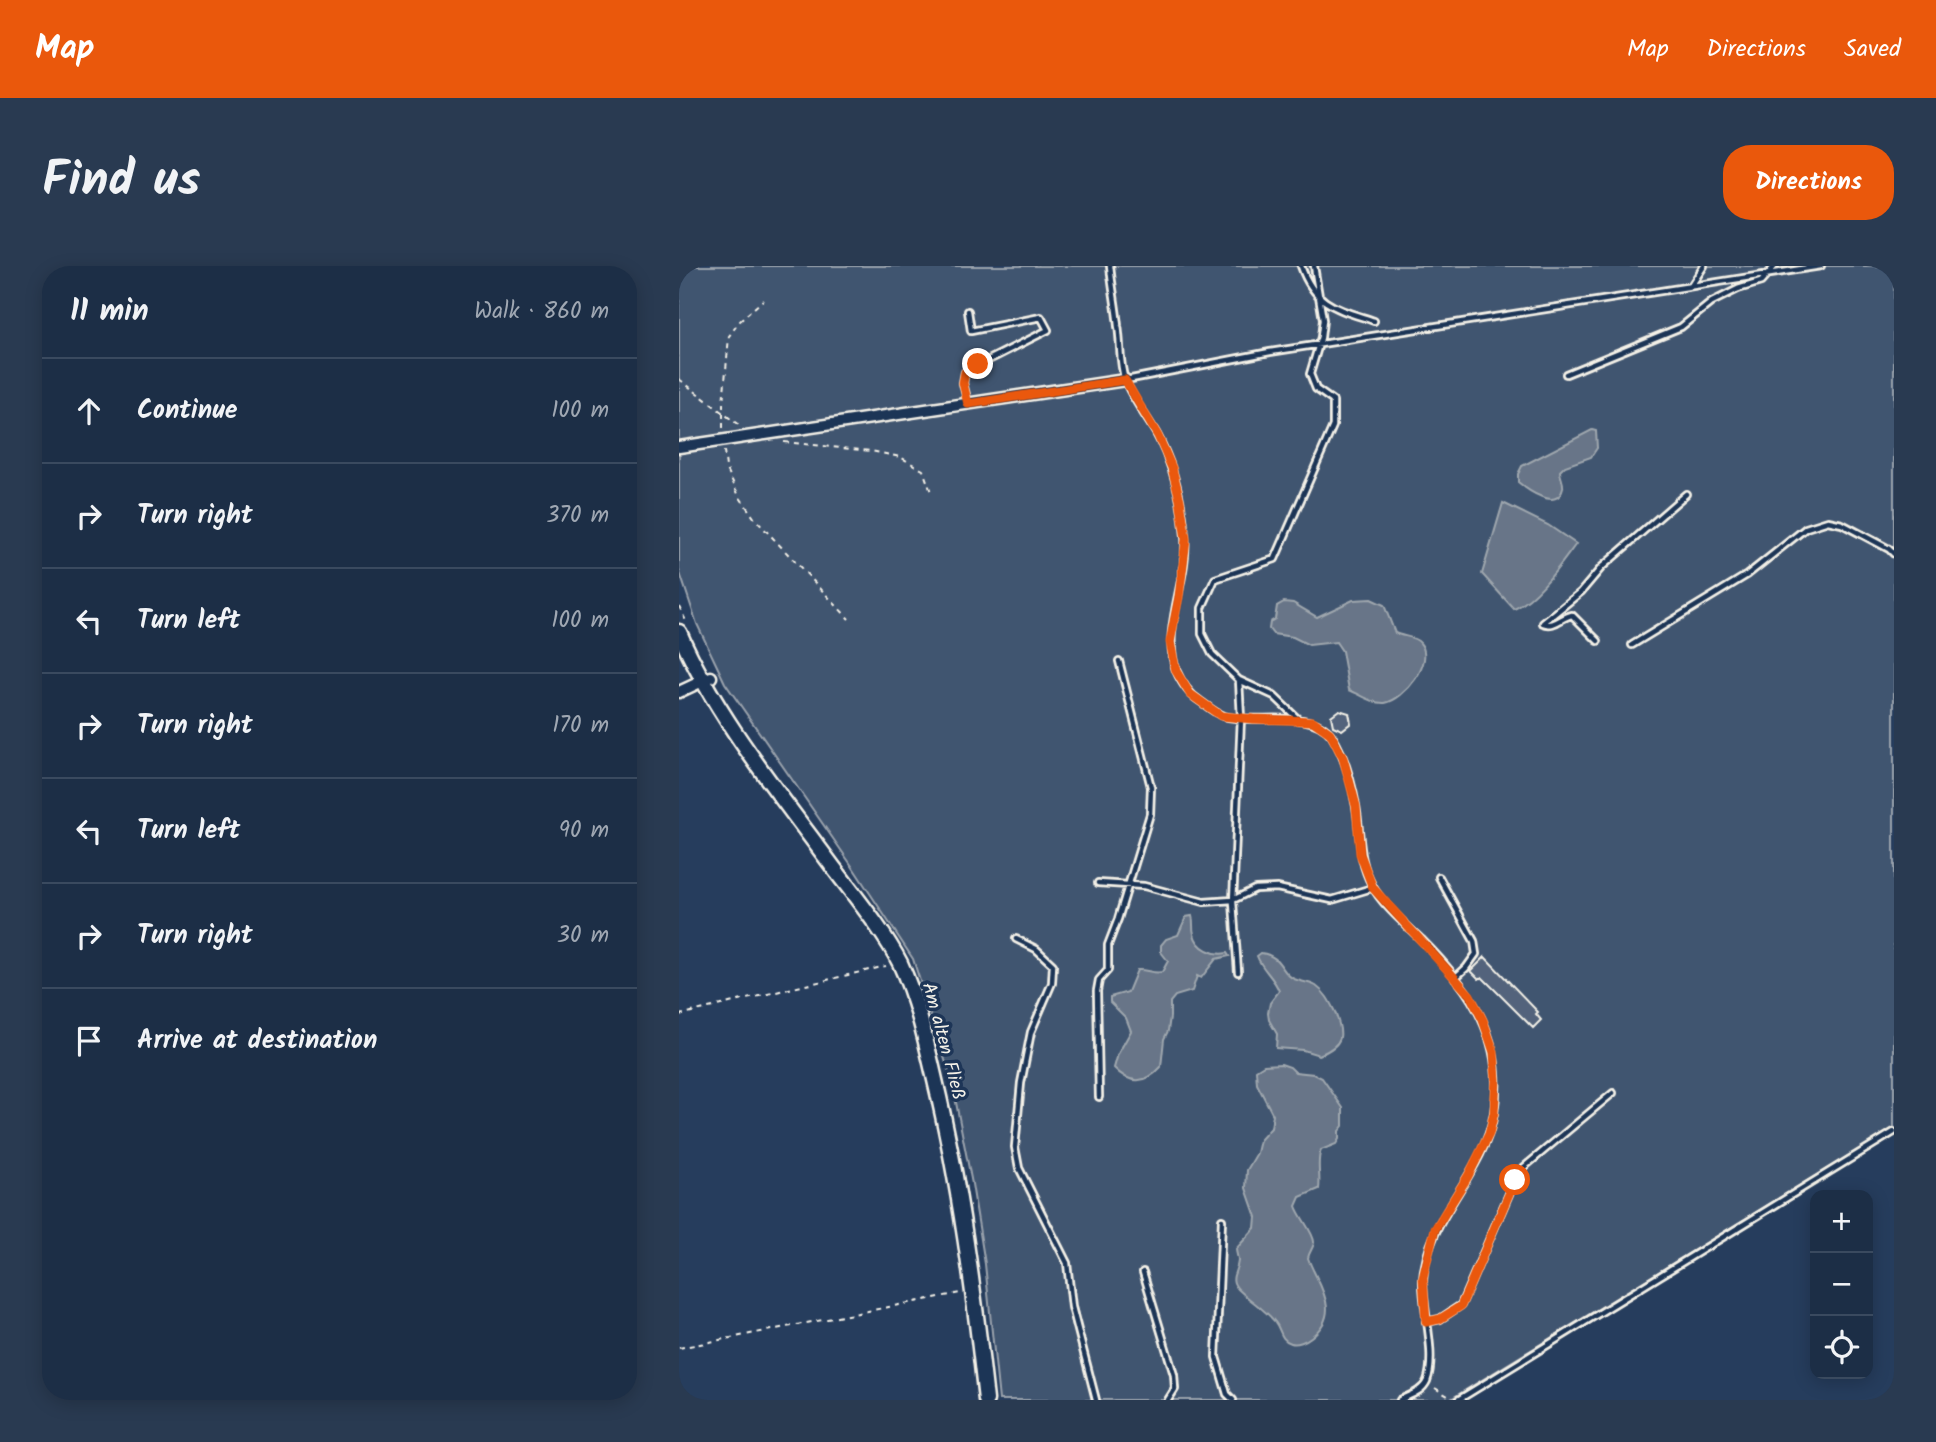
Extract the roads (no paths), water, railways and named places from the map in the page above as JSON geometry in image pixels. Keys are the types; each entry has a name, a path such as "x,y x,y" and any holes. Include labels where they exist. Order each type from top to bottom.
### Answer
{"main road":[{"name":"Am alten Fließ","path":"684,631 734,729 858,900 899,962 920,1016 962,1209 986,1400"}],"street":[{"path":"679,447 1125,380"},
{"path":"679,692 707,679"}],"lane":[{"path":"1110,266 1125,380 1158,436 1172,468 1180,500 1186,539 1170,642 1176,671 1190,694 1221,716 1313,721 1330,733 1343,758 1356,806 1360,854 1373,888 1470,995 1494,1052 1494,1113 1489,1134 1468,1176 1435,1229 1423,1278 1429,1352 1426,1383 1418,1392 1400,1400"},
{"path":"1301,266 1307,284 1320,299 1333,307 1374,321"},
{"path":"1299,720 1274,696 1239,680 1212,654 1202,634 1202,608 1215,579 1275,559 1333,426 1333,401 1316,389 1310,374 1323,320 1314,266"},
{"path":"1690,286 1704,266"},
{"path":"1566,374 1681,327 1712,302 1738,289 1761,282 1775,266"},
{"path":"1125,380 1318,345 1821,266"},
{"path":"968,311 971,331 1041,317 1048,330 965,372 963,383 968,404"},
{"path":"1598,642 1572,615 1548,625 1543,623 1581,592 1602,567 1686,494"},
{"path":"1632,645 1747,575 1806,528 1828,521 1842,524 1894,554"},
{"path":"1099,1097 1099,979 1108,970 1108,945 1129,884 1152,801 1151,787 1119,662"},
{"path":"1238,972 1234,900 1241,718 1239,680"},
{"path":"1439,877 1473,941 1476,954 1467,968 1455,978"},
{"path":"1098,883 1129,884 1205,902 1234,900 1255,889 1277,888 1332,900 1373,888"},
{"path":"1016,939 1036,949 1053,965 1052,983 1031,1032 1021,1083 1015,1147 1019,1168 1067,1263 1072,1307 1096,1400"},
{"path":"1426,1322 1440,1319 1461,1306 1515,1180 1523,1168 1613,1093"},
{"path":"1457,1400 1894,1132"},
{"path":"1222,1220 1216,1357 1227,1394 1233,1400"},
{"path":"1143,1272 1174,1375 1175,1389 1168,1400"}]}
